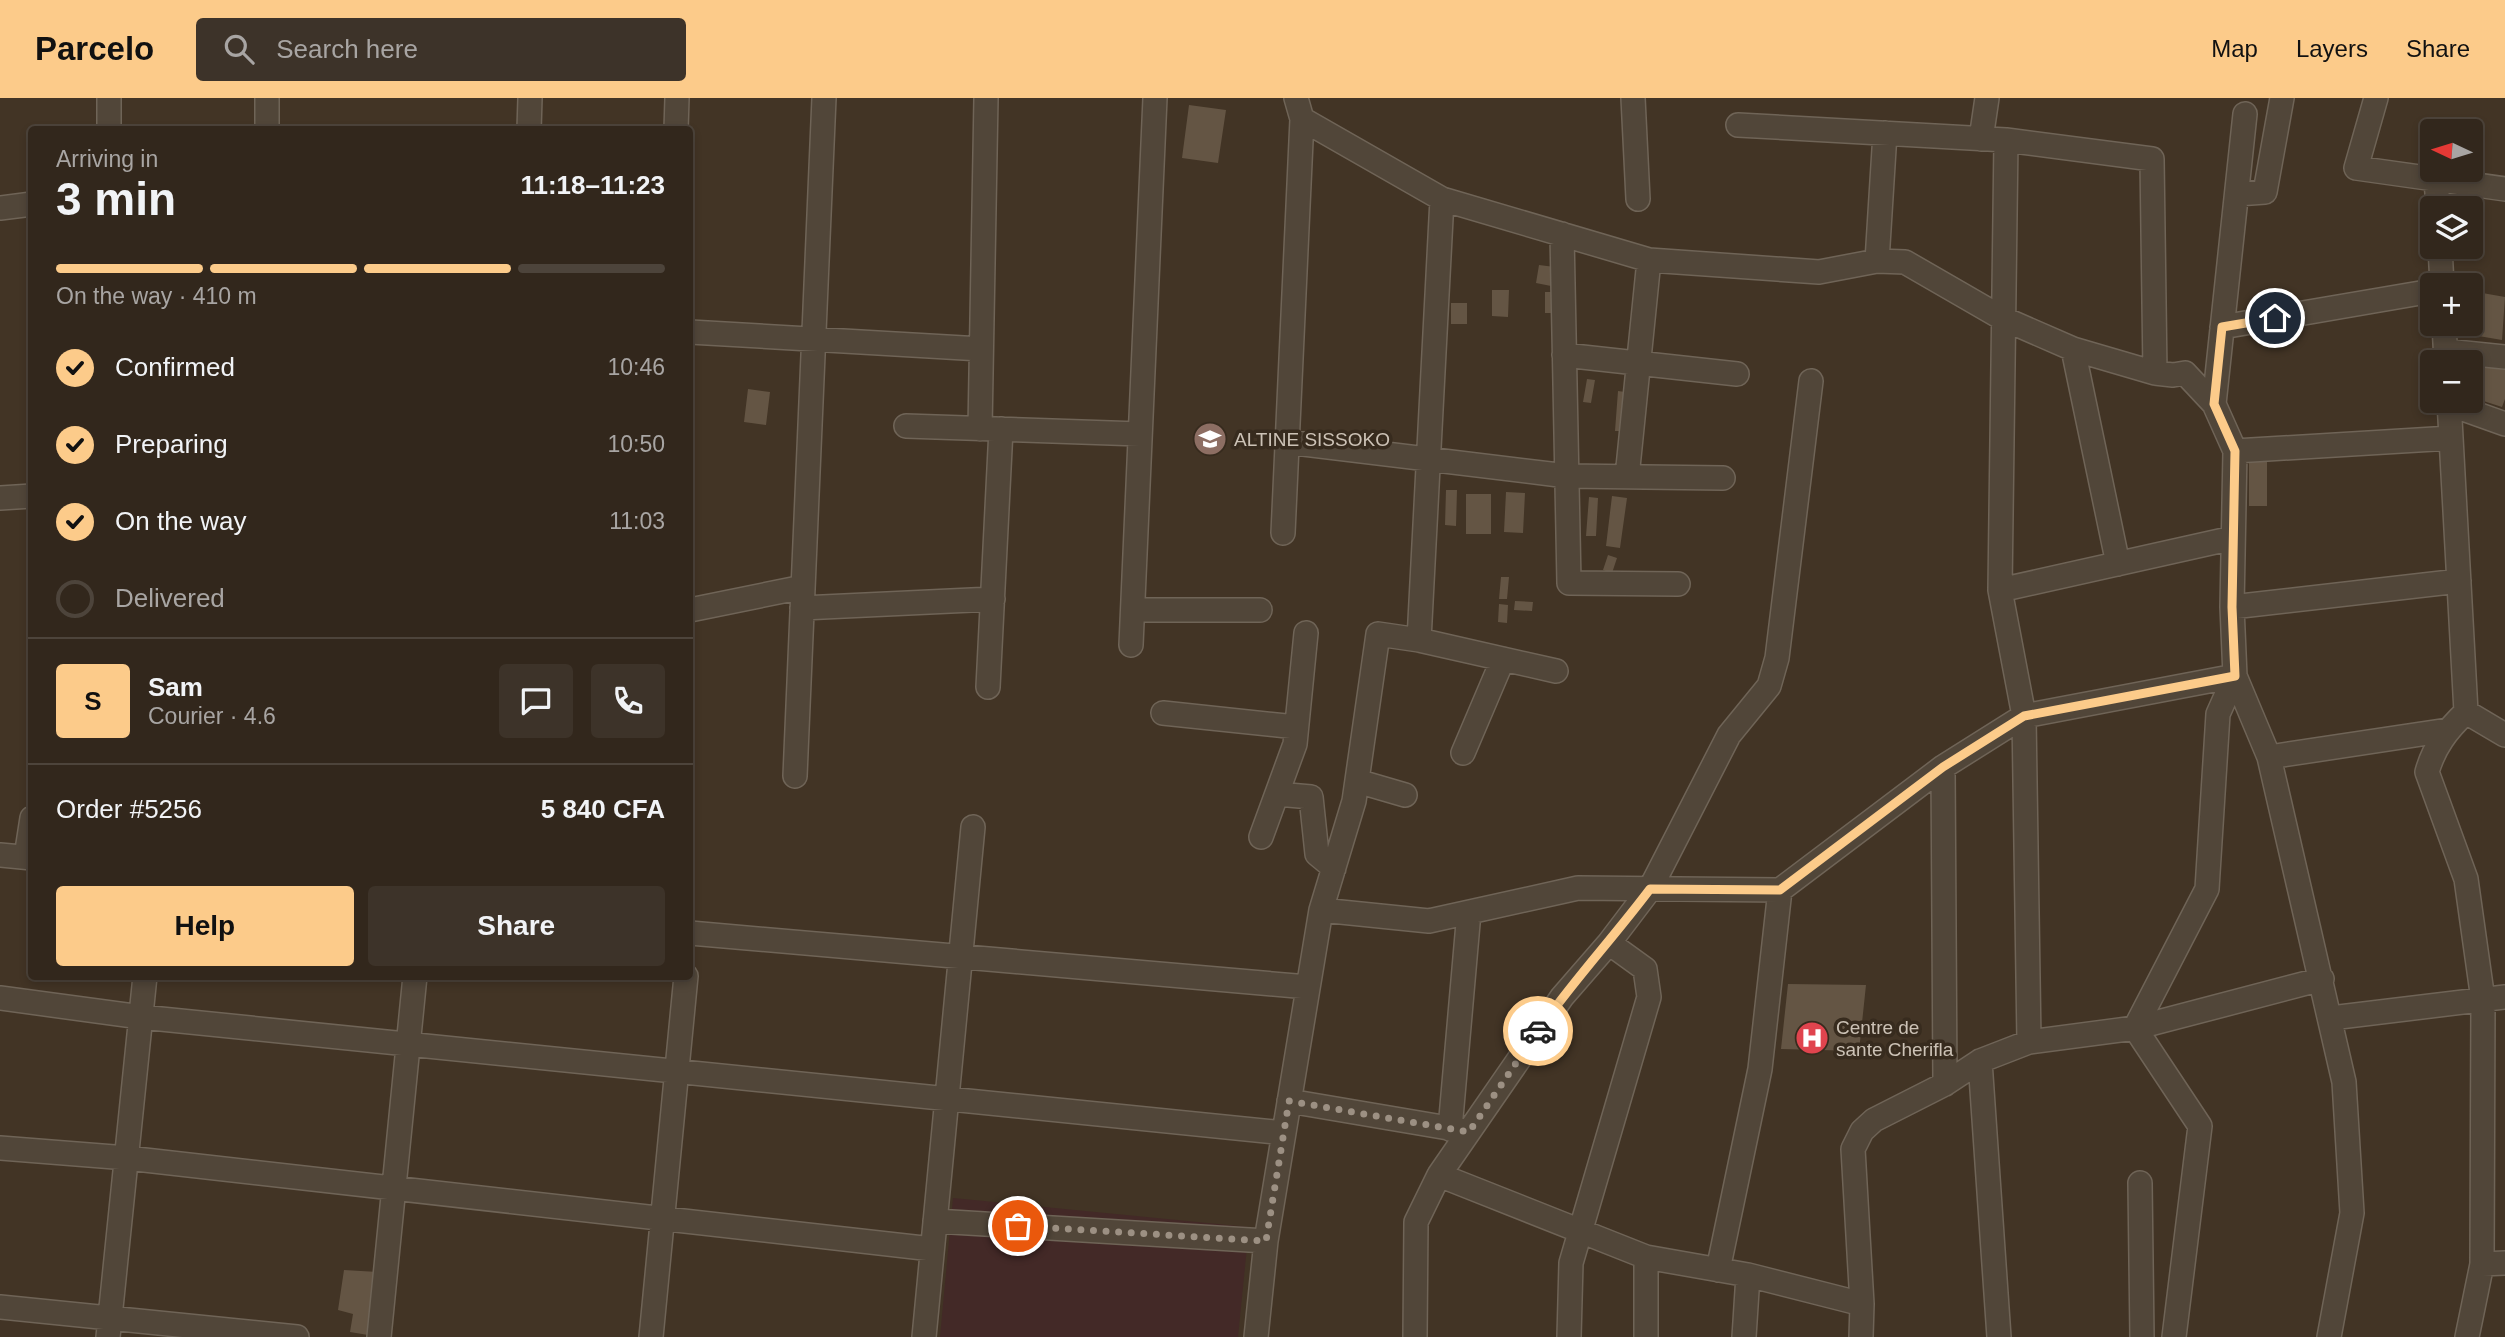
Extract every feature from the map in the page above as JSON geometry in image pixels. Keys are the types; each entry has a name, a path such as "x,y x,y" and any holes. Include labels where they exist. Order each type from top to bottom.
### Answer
{"street":[{"path":"109,98 109,126"},
{"path":"267,98 267,126"},
{"path":"529,126 530,98"},
{"path":"676,126 677,98"},
{"path":"795,776 824,98"},
{"path":"986,98 981,349 991,429 993,599 988,687"},
{"path":"1131,645 1154,98"},
{"path":"1633,98 1638,199"},
{"path":"1981,139 1987,98"},
{"path":"2236,194 2265,191 2282,98"},
{"path":"2376,98 2356,168 2420,177"},
{"path":"1299,108 1442,199 1649,260 1819,272 1877,261 1905,262 2002,318 2073,349 2155,373 2185,373 2214,404 2235,451 2232,607 2235,676 2269,757 2344,1082 2352,1213 2329,1337"},
{"path":"1283,533 1299,108"},
{"path":"2214,404 2245,114"},
{"path":"1738,125 2006,140 2152,159 2155,373"},
{"path":"1877,261 1885,133"},
{"path":"2006,140 2000,590 2024,716 2029,1042"},
{"path":"2457,182 2505,189"},
{"path":"1419,640 1442,199"},
{"path":"0,208 28,204"},
{"path":"1562,234 1569,583 1678,584"},
{"path":"1627,477 1649,260"},
{"path":"2222,327 2420,293"},
{"path":"693,332 981,349"},
{"path":"2073,349 2118,564"},
{"path":"1564,355 1737,374"},
{"path":"2483,357 2505,357"},
{"path":"1416,1337 1416,1222 1460,1130 1562,997 1609,943 1650,889 1729,735 1769,685 1777,658 1811,381"},
{"path":"2450,413 2466,712 2448,730 2431,754 2427,772 2466,879 2494,999 2482,1264 2467,1337"},
{"path":"2477,413 2505,424"},
{"path":"906,426 1140,434"},
{"path":"2235,451 2451,438"},
{"path":"1287,442 1567,476 1723,478"},
{"path":"0,498 28,496"},
{"path":"2000,590 2233,538"},
{"path":"2232,607 2459,581"},
{"path":"693,610 802,597 993,599"},
{"path":"1133,610 1261,610"},
{"path":"1261,836 1295,744 1306,633"},
{"path":"1256,1337 1266,1241 1321,910 1354,801 1378,634 1419,640 1556,671"},
{"path":"1463,753 1503,659"},
{"path":"1321,910 1429,921 1578,888 1780,890 1943,767 2024,716 2235,676"},
{"path":"2135,1028 2207,889 2218,714 2235,676"},
{"path":"2466,712 2505,735"},
{"path":"1163,713 1297,727"},
{"path":"2269,757 2448,730"},
{"path":"1943,767 1945,1084"},
{"path":"1357,780 1405,795"},
{"path":"1277,793 1311,797 1317,854 1334,868"},
{"path":"923,1337 973,827"},
{"path":"0,855 28,858"},
{"path":"1718,1270 1760,1069 1780,890"},
{"path":"1460,1130 1469,912"},
{"path":"693,934 1308,987"},
{"path":"1569,1337 1571,1262 1650,997 1645,969 1609,943"},
{"path":"1861,1337 1853,1149 1862,1131 1874,1120 1945,1084 1980,1060 2029,1042 2135,1028 2322,979"},
{"path":"109,1327 145,980"},
{"path":"379,1337 415,980"},
{"path":"651,1337 685,980"},
{"path":"0,998 141,1017 1284,1133"},
{"path":"2331,1018 2494,999"},
{"path":"2135,1028 2200,1126 2174,1337"},
{"path":"1980,1060 1999,1337"},
{"path":"1289,1101 1460,1130"},
{"path":"0,1148 127,1158 932,1249"},
{"path":"1439,1175 1646,1257 1748,1275 1861,1304"},
{"path":"2140,1183 2142,1337"},
{"path":"935,1221 1266,1241"},
{"path":"1646,1257 1646,1337"},
{"path":"2482,1264 2505,1262"},
{"path":"1744,1337 1748,1275"},
{"path":"0,1307 109,1327 297,1337"}],"shaded area":[{"path":"953,1198 1249,1227 1238,1337 940,1337"}],"building":[{"path":"1189,105 1226,110 1218,163 1182,158"},
{"path":"1539,265 1555,267 1551,286 1536,283"},
{"path":"1492,290 1509,290 1508,317 1492,316"},
{"path":"1545,292 1554,292 1554,313 1545,313"},
{"path":"2483,293 2505,297 2502,340 2478,336 2483,336"},
{"path":"1451,303 1467,303 1467,324 1451,324"},
{"path":"2483,363 2505,370 2505,399 2502,407 2483,401"},
{"path":"1587,379 1595,380 1591,403 1583,402"},
{"path":"748,389 770,392 766,425 744,422"},
{"path":"1618,391 1625,392 1623,431 1615,431"},
{"path":"2249,453 2267,453 2267,506 2249,506"},
{"path":"1446,490 1457,490 1456,526 1445,525"},
{"path":"1506,492 1525,493 1523,533 1504,532"},
{"path":"1466,494 1491,494 1491,534 1466,534"},
{"path":"1612,496 1627,498 1620,548 1606,546"},
{"path":"1589,497 1598,498 1596,536 1586,536"},
{"path":"1608,555 1617,558 1612,573 1603,570"},
{"path":"1501,577 1509,577 1507,599 1499,599"},
{"path":"1515,601 1533,602 1532,611 1514,610"},
{"path":"1499,604 1508,605 1507,623 1498,622"},
{"path":"1788,984 1866,985 1859,1051 1781,1049"},
{"path":"344,1270 378,1272 374,1336 350,1332 353,1314 338,1310"}],"way so far":[{"path":"1018,1226 1266,1241 1289,1101 1469,1132 1538,1031"}],"place":[{"name":"ALTINE SISSOKO","path":"1210,439"},
{"name":"Centre de sante Cherifla","path":"1812,1038"}],"route":[{"path":"1538,1031 1562,997 1609,943 1650,889 1780,890 1943,767 2024,716 2235,676 2232,607 2235,451 2214,404 2222,327 2275,318"}]}
